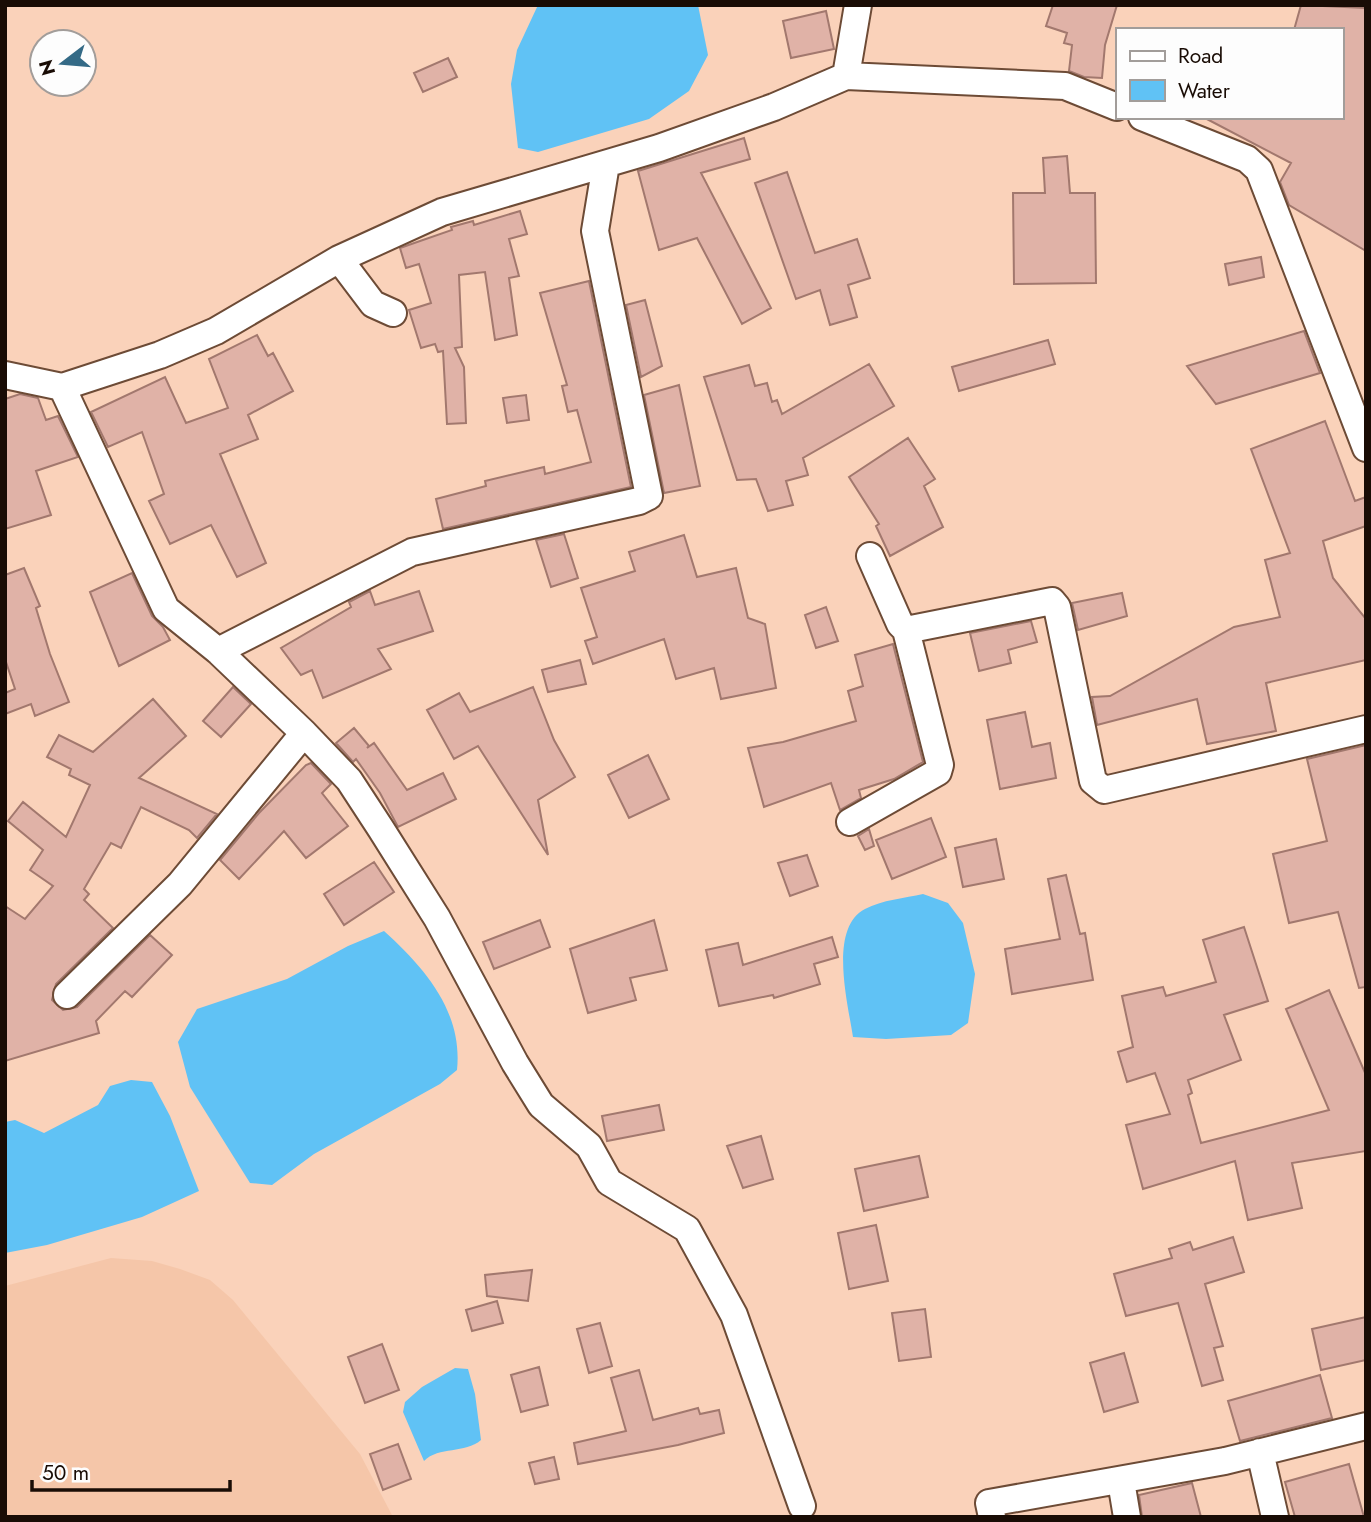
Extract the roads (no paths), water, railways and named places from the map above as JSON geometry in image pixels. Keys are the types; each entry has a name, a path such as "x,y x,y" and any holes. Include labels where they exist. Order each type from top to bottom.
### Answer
{"street":[{"path":"846,76 858,5"},
{"path":"5,374 62,387 160,355 216,331 339,259 442,212 606,164 774,107 846,76 1065,86 1116,107"},
{"path":"1147,119 1247,159 1259,170 1366,448"},
{"path":"218,651 412,552 639,501 649,496 595,231 606,164"},
{"path":"339,259 373,304 393,313"},
{"path":"62,387 166,609 218,651 349,780 437,918 514,1063 541,1105 589,1146 609,1182 687,1229 734,1315 802,1506"},
{"path":"849,822 938,772 940,765 906,630 900,624 870,556"},
{"path":"906,630 1052,601 1057,607 1093,780 1104,790 1366,729"},
{"path":"66,995 180,884 304,733"},
{"path":"992,1517 989,1503 1121,1481 1366,1426"},
{"path":"1259,1452 1275,1517"},
{"path":"1121,1481 1127,1517"}],"water":[{"path":"538,5 698,5 708,55 689,91 649,119 538,152 518,148 511,84 517,50"},
{"path":"923,894 948,903 963,923 975,974 968,1023 951,1035 886,1039 853,1037 843,968 847,932 854,919 865,909 886,901"},
{"path":"384,931 427,976 447,1010 454,1029 457,1070 440,1084 314,1154 272,1185 250,1183 190,1087 178,1042 197,1009 287,979 348,946"},
{"path":"131,1080 152,1082 170,1116 199,1191 142,1217 47,1245 5,1253 5,1122 15,1120 44,1133 98,1105 110,1086"},
{"path":"455,1368 468,1369 475,1394 481,1440 467,1447 437,1453 424,1461 403,1412 405,1402 422,1387"}]}
